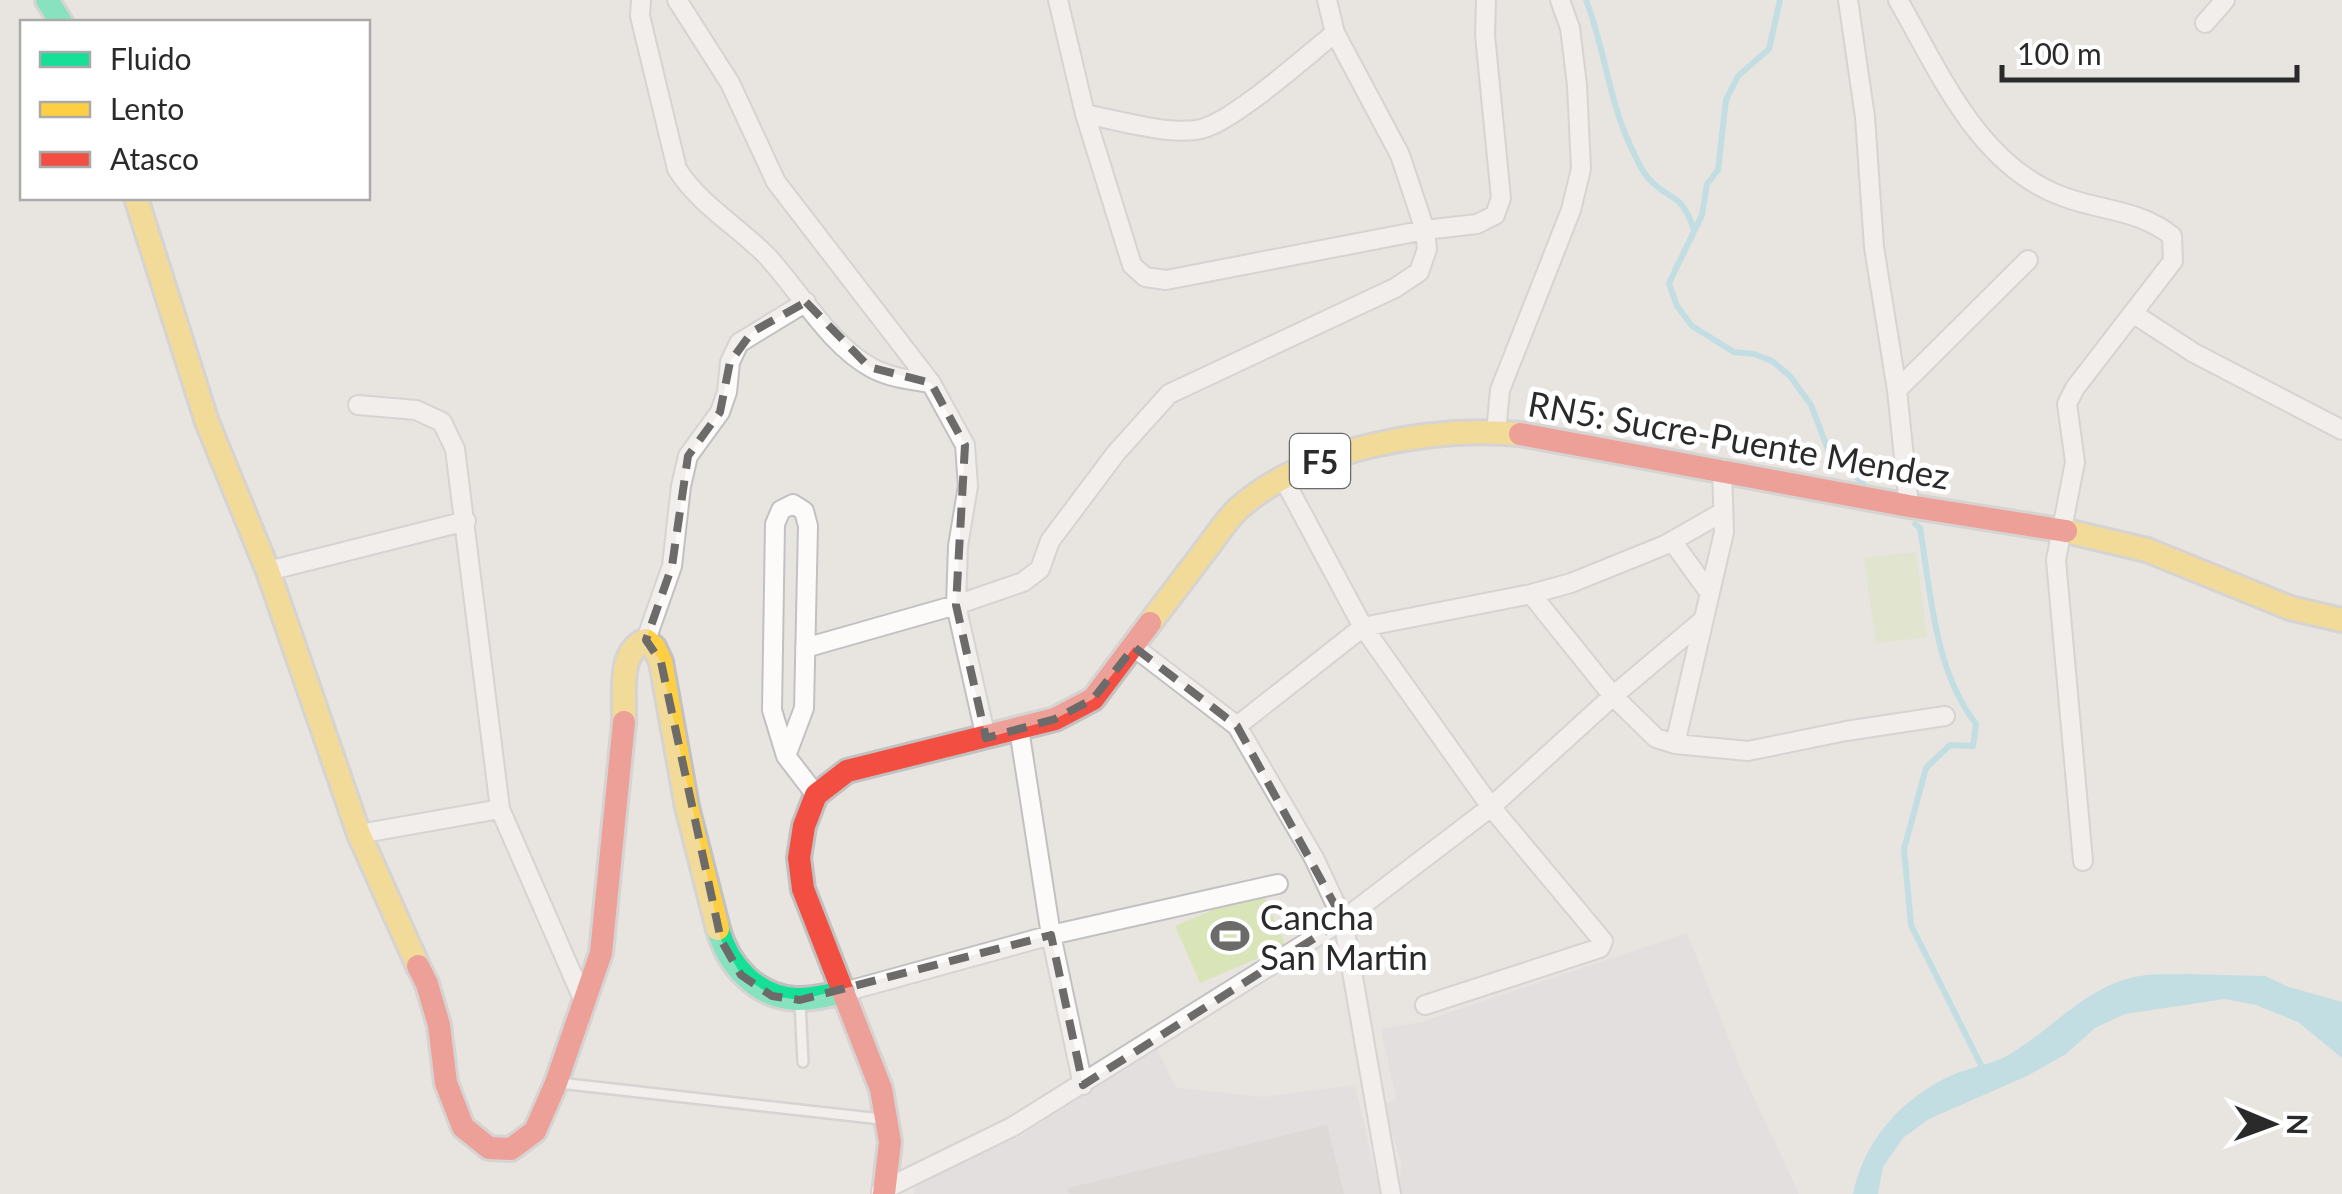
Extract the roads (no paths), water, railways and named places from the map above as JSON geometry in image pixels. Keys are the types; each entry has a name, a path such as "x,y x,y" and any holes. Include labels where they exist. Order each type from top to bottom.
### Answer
{"main road":[{"path":"137,200 206,422 268,572 359,834 427,984 439,1025 446,1083 463,1127 489,1148 511,1148 535,1131 556,1083 602,953 624,729 626,660 634,645 646,640 661,662 687,808 722,940 741,975 772,996 800,1000 844,992"},
{"name":"RN5: Sucre-Puente Mendez","path":"816,795 848,771 1055,719 1092,699 1236,510 1258,490 1282,476 1332,458 1422,438 1496,432 1560,438 1909,506 2060,530 2147,550 2290,608 2342,620"},
{"path":"816,795 804,826 800,858 804,889 882,1089 889,1120 890,1155 881,1192"}],"street":[{"path":"641,0 640,16 677,169 688,187 740,230 842,345 869,367 897,379 931,382"},
{"path":"676,0 730,83 776,182 931,382 966,445 968,486 958,546 956,605 986,738"},
{"path":"1058,0 1085,114 1132,265 1145,277 1166,280 1425,230 1476,224 1495,215 1501,198 1485,35 1486,0"},
{"path":"805,648 1022,582 1040,569 1050,542 1116,453 1169,394 1395,288 1419,272 1427,249 1425,230 1400,155 1334,33 1327,0"},
{"path":"1496,432 1500,390 1571,210 1581,168 1573,47 1560,0"},
{"path":"1848,0 1864,117 1874,248 1897,390 1909,506"},
{"path":"1898,0 1960,109 2022,178 2065,198 2139,216 2158,224 2172,236 2173,261 2075,388 2067,404 2075,462 2056,560 2083,861"},
{"path":"2205,23 2224,0"},
{"path":"1085,114 1200,129 1224,120 1334,33"},
{"path":"1897,390 2028,260"},
{"path":"646,640 672,566 688,456 720,412 728,392 730,362 739,343 806,302"},
{"path":"2134,314 2194,353 2342,430"},
{"path":"358,405 416,410 442,422 456,449 500,810 583,1000"},
{"path":"1675,744 1724,532 1722,470"},
{"path":"1282,476 1363,627 1491,807 1603,941 1600,948 1425,1006"},
{"path":"786,756 804,708 808,526 804,511 793,504 781,510 775,524 772,710 786,756 816,795"},
{"path":"1237,726 1363,627 1571,583 1672,541 1724,512"},
{"path":"268,572 466,521"},
{"path":"1672,541 1709,592"},
{"path":"1531,594 1613,696 1656,738 1675,744 1748,751 1946,716"},
{"path":"881,1192 1012,1128 1343,920 1491,807 1702,621"},
{"path":"1134,647 1237,726 1314,858 1343,920 1390,1194"},
{"path":"1019,729 1051,935 1084,1085"},
{"path":"359,834 500,810"},
{"path":"844,992 1051,935 1278,884"}],"lane":[{"path":"800,1000 803,1062"},
{"path":"556,1083 889,1120"}],"water":[{"path":"2140,976 2265,976 2342,1002 2342,1058 2298,1022 2256,1005 2225,999 2125,1014 2095,1028 2066,1054 2027,1076 1929,1119 1903,1138 1883,1167 1878,1194 1853,1194 1858,1174 1876,1139 1917,1096 1952,1075 2010,1054 2104,988"}],"waterway":[{"path":"1586,0 1619,116 1638,162 1649,179 1685,209 1694,230"},
{"path":"1780,0 1769,49 1738,76 1726,100 1718,170 1707,184 1702,215 1669,283 1677,306 1692,326 1734,352 1772,361 1790,376 1811,405 1830,455 1863,483"},
{"path":"1915,524 1920,528 1943,655 1951,680 1976,724 1973,746 1950,745 1926,768 1904,849 1911,925 1985,1073"}],"place":[{"name":"Cancha San Martin","path":"1230,936"}]}
